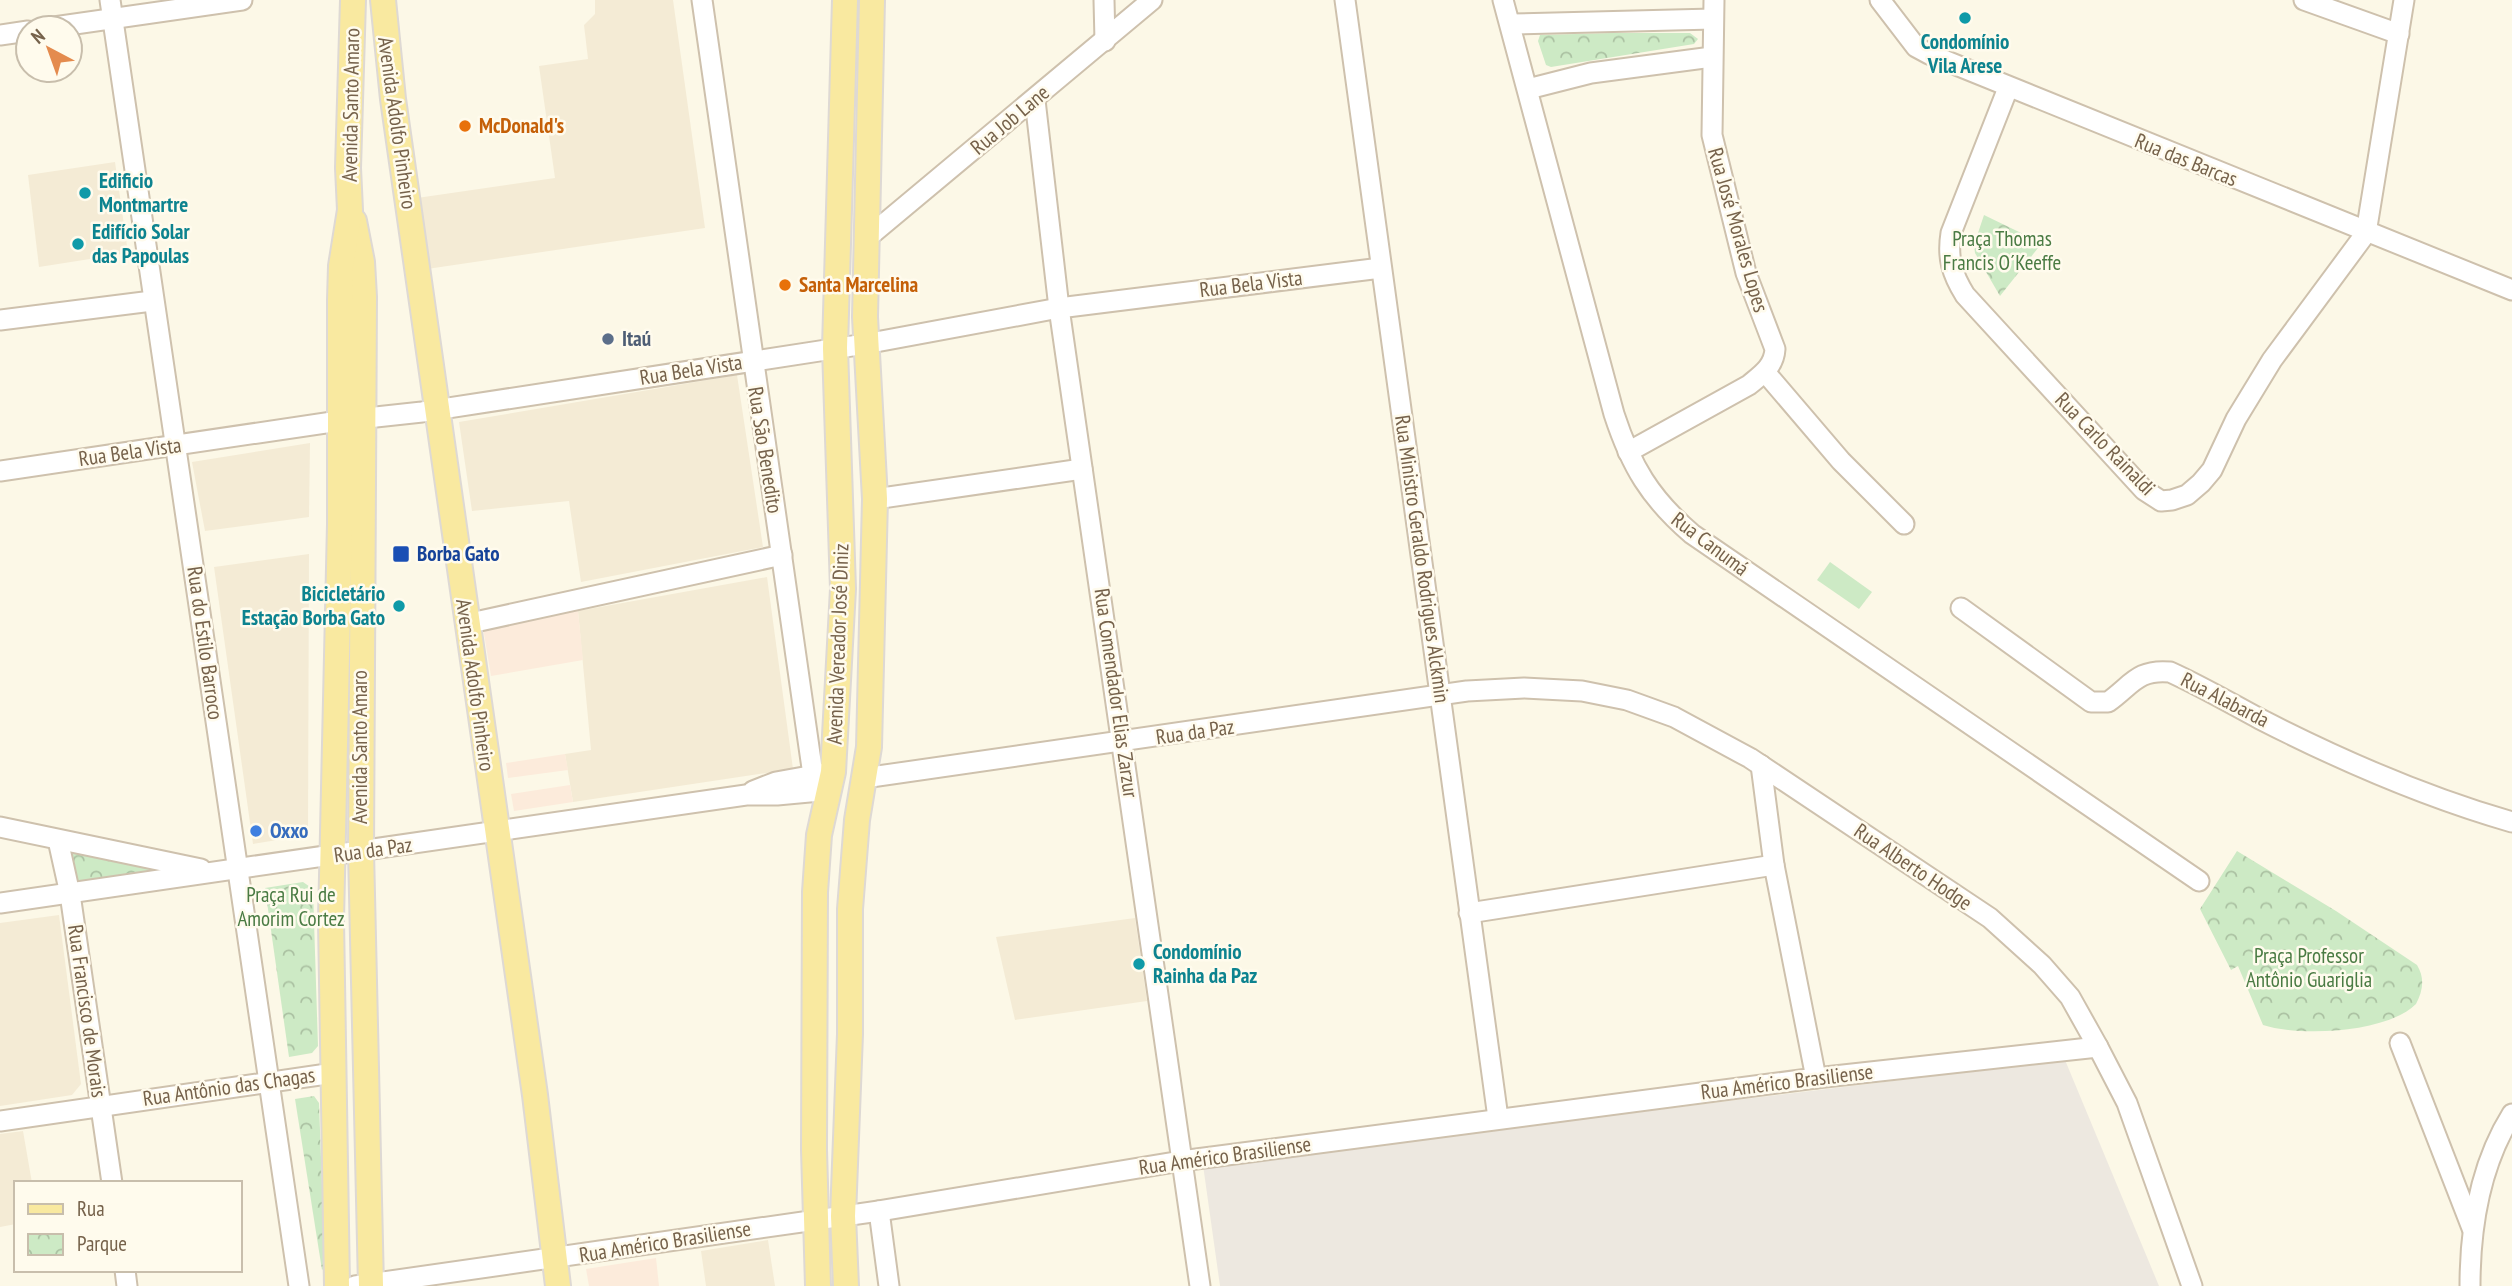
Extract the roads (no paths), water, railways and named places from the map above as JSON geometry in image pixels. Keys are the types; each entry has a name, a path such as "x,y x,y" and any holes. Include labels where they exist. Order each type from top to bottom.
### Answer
{"main road":[{"name":"Avenida Santo Amaro","path":"353,0 348,168 350,211 341,266 351,420 365,1070 365,1285"},
{"name":"Avenida Adolfo Pinheiro","path":"383,0 393,99 466,624 536,1095 558,1286"},
{"name":"Avenida Vereador José Diniz","path":"818,1286 814,1219 815,892 843,589 835,348 845,0"},
{"name":"Avenida Vereador José Diniz","path":"846,1286 844,1216 850,1034 850,909 869,747 875,499 866,344 872,0"},
{"name":"Avenida Santo Amaro","path":"337,1286 331,855 351,420"},
{"path":"334,1073 365,1070"}],"street":[{"path":"84,17 112,9 242,0"},
{"name":"Rua São Benedito","path":"702,0 751,361 782,555 826,779"},
{"path":"1104,0 1105,41"},
{"name":"Rua Job Lane","path":"867,238 1152,0"},
{"name":"Rua Ministro Geraldo Rodrigues Alckmin","path":"1345,0 1498,1118"},
{"name":"Rua Canumá","path":"1503,0 1614,414 1628,452 1655,499 1692,534 2199,881"},
{"name":"Rua das Barcas","path":"1880,0 1916,47 2008,88 2512,290"},
{"path":"2304,0 2399,34"},
{"path":"2366,233 2404,0"},
{"name":"Rua do Estilo Barroco","path":"112,9 152,301 239,869 267,1082 299,1286"},
{"path":"1511,24 1714,10"},
{"name":"Rua José Morales Lopes","path":"1714,10 1714,146 1746,273 1775,349 1772,363 1765,372"},
{"path":"1528,89 1591,73 1712,57"},
{"name":"Rua Carlo Rainaldi","path":"2008,88 1951,233 1949,249 1955,278 1965,295 2144,490 2161,501 2187,495 2212,470 2236,419 2272,360 2366,233"},
{"name":"Rua Comendador Elias Zarzur","path":"1035,100 1059,309 1124,743 1200,1286"},
{"name":"Rua Bela Vista","path":"0,471 438,409 866,344 1059,309 1381,268"},
{"path":"0,320 152,301"},
{"path":"1628,452 1749,385 1765,372 1842,461 1904,524"},
{"path":"875,499 1082,469"},
{"path":"466,624 782,555"},
{"name":"Rua Alabarda","path":"1961,608 2091,702 2108,702 2132,681 2154,670 2170,672 2261,719 2382,775 2465,808 2512,822"},
{"name":"Rua Alberto Hodge","path":"1442,695 1524,688 1582,691 1627,700 1674,717 1761,765 1990,918 2042,965 2070,997 2098,1046 2127,1103 2192,1286"},
{"name":"Rua da Paz","path":"864,778 1124,743 1442,695"},
{"path":"1761,765 1774,865 1816,1077"},
{"name":"Rua da Paz","path":"0,903 746,794 777,795 826,779"},
{"path":"0,827 217,872"},
{"name":"Rua Francisco de Morais","path":"58,840 70,894 112,1181"},
{"path":"1469,913 1774,865"},
{"path":"2400,1043 2472,1228"},
{"name":"Rua Américo Brasiliense","path":"365,1285 879,1211 1181,1161 1816,1077 2098,1046"},
{"name":"Rua Antônio das Chagas","path":"0,1121 334,1073"},
{"path":"2470,1286 2472,1228 2494,1145 2512,1114"},
{"path":"879,1211 889,1286"}],"place":[{"name":"Condomínio Vila Arese","path":"1965,18"},
{"name":"McDonald's","path":"465,126"},
{"name":"Edificio Montmartre","path":"85,193"},
{"name":"Edifício Solar das Papoulas","path":"78,244"},
{"name":"Santa Marcelina","path":"785,285"},
{"name":"Itaú","path":"608,339"},
{"name":"Borba Gato","path":"401,554"},
{"name":"Bicicletário Estação Borba Gato","path":"399,606"},
{"name":"Oxxo","path":"256,831"},
{"name":"Condomínio Rainha da Paz","path":"1139,964"}],"park label":[{"name":"Praça Thomas Francis O´Keeffe","path":"2002,251"},
{"name":"Praça Rui de Amorim Cortez","path":"291,907"},
{"name":"Praça Professor Antônio Guariglia","path":"2309,968"}]}
